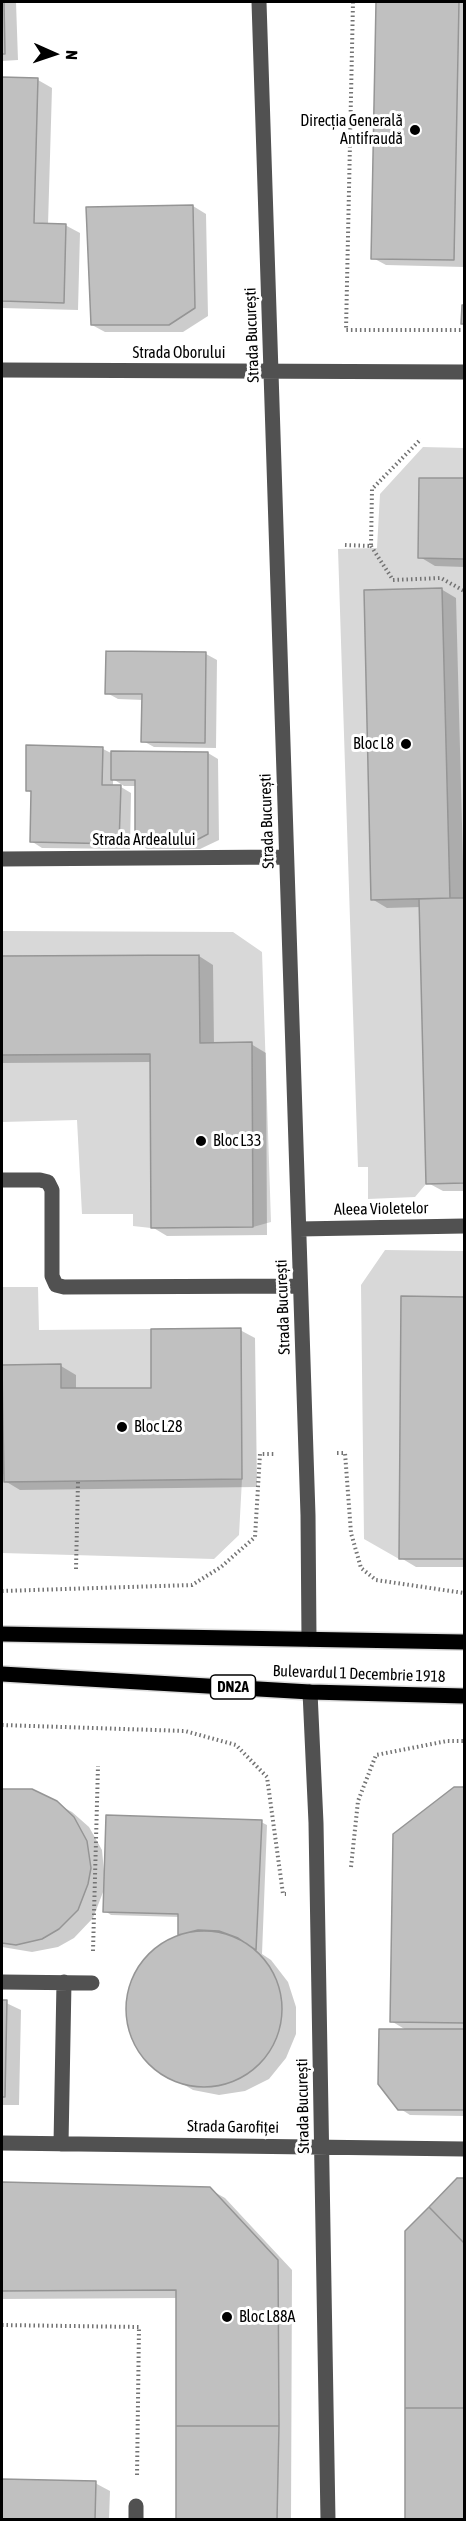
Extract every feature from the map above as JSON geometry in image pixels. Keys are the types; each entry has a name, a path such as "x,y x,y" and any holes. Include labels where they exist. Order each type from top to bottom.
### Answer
{"main road":[{"name":"Bulevardul 1 Decembrie 1918","path":"4,1634 465,1642"},
{"name":"Bulevardul 1 Decembrie 1918","path":"2,1674 310,1692 465,1696"}],"street":[{"name":"Strada București","path":"259,2 299,1228 309,1639"},
{"name":"Strada Oborului","path":"2,370 465,372"},
{"name":"Strada Ardealului","path":"2,860 286,857"},
{"path":"2,1180 48,1182 52,1190 52,1276 56,1285 64,1287 300,1286"},
{"name":"Aleea Violetelor","path":"299,1228 465,1226"},
{"name":"Strada București","path":"310,1692 316,1823 328,2520"},
{"path":"2,1982 92,1983"},
{"path":"61,2144 64,1982"},
{"name":"Strada Garofiței","path":"2,2143 465,2149"}],"path":[{"path":"353,2 346,330 465,330"},
{"path":"421,440 372,489 371,546 393,580 441,578 465,591"},
{"path":"345,545 371,546"},
{"path":"76,1569 78,1482"},
{"path":"351,1533 361,1568 376,1580 465,1593"},
{"path":"2,1591 192,1585 221,1567"},
{"path":"2,1725 185,1731 236,1745 267,1777 272,1820"},
{"path":"358,1801 376,1755 447,1741 465,1741"},
{"path":"92,1983 98,1766"},
{"path":"2,2325 139,2327 136,2513"}],"shaded area":[{"path":"423,447 464,448 464,478 419,478 418,558 464,559 464,898 450,898 442,588 364,590 371,899 419,899 426,1184 415,1197 368,1199 368,1167 358,1167 338,549 377,548 380,494"},
{"path":"2,931 233,932 262,952 271,1222 253,1227 252,1043 200,1043 199,955 2,956"},
{"path":"150,1054 151,1228 133,1226 133,1214 82,1214 77,1120 2,1122 2,1055"},
{"path":"385,1250 464,1251 464,1297 401,1297 399,1559 364,1539 361,1285"},
{"path":"2,1287 38,1287 39,1330 151,1329 151,1388 61,1388 61,1364 2,1365"},
{"path":"2,1466 4,1466 4,1482 242,1479 239,1535 214,1559 2,1553"}],"building":[{"path":"2,2 4,2 5,54 2,54"},
{"name":"Direcția Generală Antifraudă","path":"376,2 459,2 454,260 371,259"},
{"path":"2,77 38,78 34,223 66,224 64,303 2,301"},
{"path":"193,205 195,308 169,325 91,325 86,207"},
{"path":"462,305 464,305 464,324 461,324"},
{"path":"419,478 464,478 464,559 418,558"},
{"name":"Bloc L8","path":"442,588 450,898 371,900 364,590"},
{"path":"106,651 206,652 205,743 141,742 142,694 105,694"},
{"path":"26,745 103,747 102,785 121,785 119,844 30,842 31,791 26,791"},
{"path":"111,751 208,752 208,834 189,844 135,844 135,780 111,780"},
{"path":"464,898 464,1183 426,1184 419,899"},
{"name":"Bloc L33","path":"199,955 200,1043 252,1042 253,1227 151,1228 150,1054 2,1055 2,956"},
{"path":"401,1296 464,1297 464,1559 399,1559"},
{"name":"Bloc L28","path":"241,1328 242,1479 4,1482 2,1365 61,1364 61,1388 151,1388 151,1329"},
{"path":"454,1787 464,1787 464,2023 390,2022 393,1834"},
{"path":"2,1789 32,1789 57,1801 74,1817 87,1841 91,1868 88,1884 78,1910 59,1929 42,1939 16,1945 2,1943"},
{"path":"106,1815 262,1820 256,1950 238,1938 219,1931 198,1930 178,1935 178,1914 103,1912"},
{"path":"204,1931 234,1937 259,1954 276,1979 282,2009 276,2039 259,2064 234,2081 204,2087 174,2081 149,2064 132,2039 126,2009 132,1979 149,1954 174,1937"},
{"path":"2,2000 7,2000 5,2097 2,2097"},
{"path":"379,2029 464,2029 464,2110 398,2110 378,2084"},
{"path":"457,2178 464,2178 464,2243 429,2207"},
{"name":"Bloc L88A","path":"2,2182 210,2187 278,2260 279,2426 176,2426 176,2290 2,2291"},
{"path":"429,2207 464,2243 464,2408 405,2408 405,2231"},
{"path":"405,2408 464,2408 464,2520 405,2520"},
{"path":"176,2426 279,2426 277,2520 176,2520"},
{"path":"2,2479 96,2481 95,2520 2,2520"}],"place":[{"name":"Direcția Generală Antifraudă","path":"415,130"},
{"name":"Bloc L8","path":"406,744"},
{"name":"Bloc L33","path":"201,1141"},
{"name":"Bloc L28","path":"122,1427"},
{"name":"Bloc L88A","path":"227,2317"}]}
